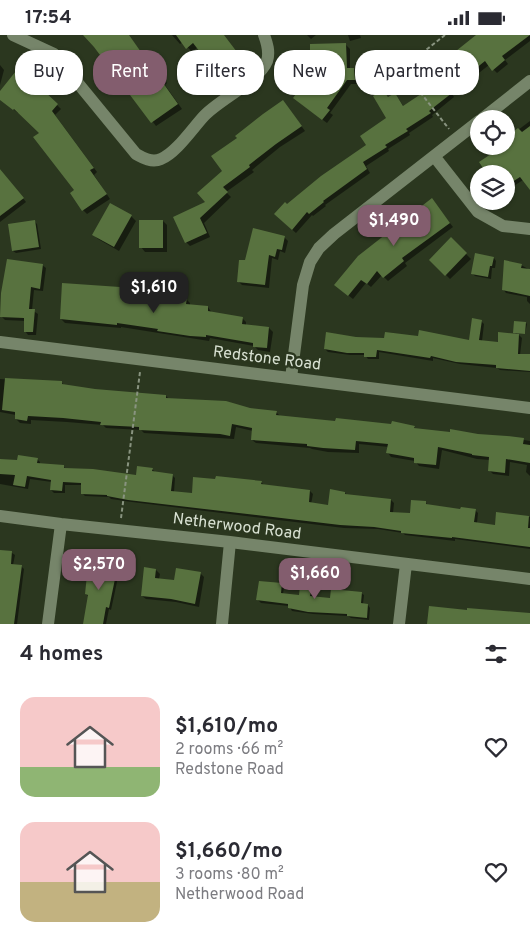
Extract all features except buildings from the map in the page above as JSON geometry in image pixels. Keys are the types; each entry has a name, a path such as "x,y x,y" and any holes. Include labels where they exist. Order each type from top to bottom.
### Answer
{"street":[{"path":"13,35 54,53 136,154 146,160 159,160 170,153 206,114 260,72 267,61 268,54 264,35"},
{"path":"493,110 530,81"},
{"path":"292,378 304,285 310,262 319,248 334,234 470,128"},
{"path":"434,157 478,212 503,226 530,229"},
{"name":"Redstone Road","path":"0,341 530,407"},
{"name":"Netherwood Road","path":"0,515 61,525 230,542 530,579"},
{"path":"48,624 61,525"},
{"path":"222,624 230,542"},
{"path":"399,624 406,564"}],"path":[{"path":"445,35 402,69 457,139"},
{"path":"119,531 141,359"}]}
